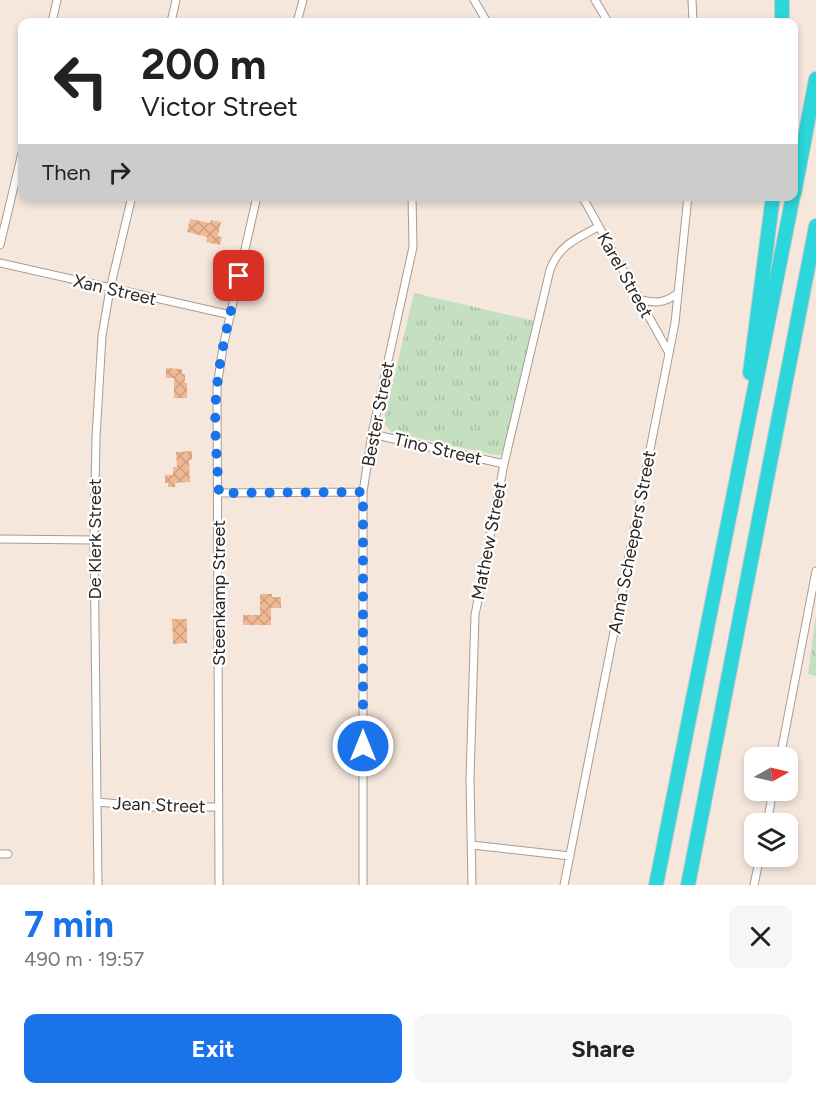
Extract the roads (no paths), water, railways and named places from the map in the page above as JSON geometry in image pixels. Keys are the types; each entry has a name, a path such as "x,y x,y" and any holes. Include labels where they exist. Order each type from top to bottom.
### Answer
{"highway":[{"path":"782,18 783,0"},
{"path":"798,170 816,79"},
{"path":"738,476 772,201"},
{"path":"656,885 792,201"},
{"path":"688,885 816,226"},
{"path":"765,487 816,275"}],"street":[{"path":"53,18 57,0"},
{"path":"172,18 176,0"},
{"path":"298,18 303,0"},
{"path":"474,0 485,18"},
{"path":"595,0 606,18"},
{"path":"692,0 693,18"},
{"path":"0,245 18,170"},
{"name":"De Klerk Street","path":"98,885 94,540 99,375 102,336 110,289 131,201"},
{"name":"Steenkamp Street","path":"219,885 217,387 256,201"},
{"name":"Bester Street","path":"363,885 363,492 372,434 413,247 412,201"},
{"name":"Karel Street","path":"585,201 669,353"},
{"name":"Anna Scheepers Street","path":"564,885 669,353 687,201"},
{"name":"Mathew Street","path":"472,885 470,778 475,615 504,464 553,262 564,247 598,226"},
{"name":"Xan Street","path":"0,263 231,315"},
{"path":"639,299 661,302 678,293"},
{"name":"Tino Street","path":"372,434 504,464"},
{"path":"219,493 363,492"},
{"path":"0,539 94,540"},
{"path":"782,747 816,571"},
{"name":"Jean Street","path":"98,802 149,807 219,807"},
{"path":"472,845 570,856"},
{"path":"754,885 758,867"}]}
